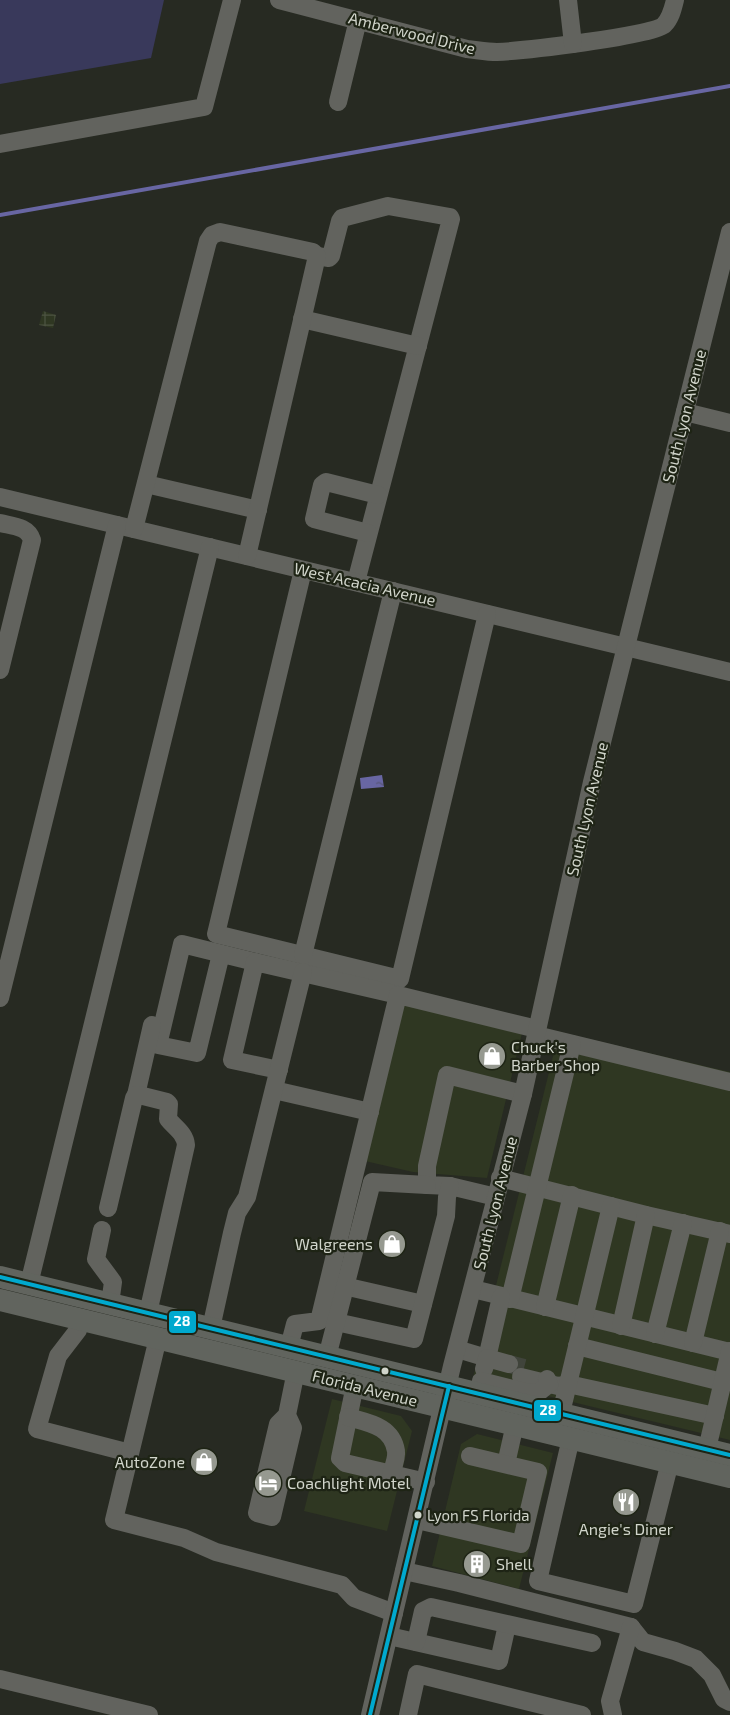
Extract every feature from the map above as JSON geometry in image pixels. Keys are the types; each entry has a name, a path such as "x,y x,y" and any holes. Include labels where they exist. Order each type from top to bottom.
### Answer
{"main road":[{"name":"Florida Avenue","path":"0,1277 327,1356 446,1396 515,1424 730,1477"},
{"path":"0,1287 95,1309 148,1313"},
{"name":"Florida Avenue","path":"0,1300 355,1385 446,1396 482,1375 560,1414 730,1455"}],"street":[{"path":"0,144 204,107 232,0"},
{"name":"Amberwood Drive","path":"279,0 467,49 497,52 573,44 644,32 664,26 672,13 675,0"},
{"path":"568,0 573,44"},
{"path":"338,102 358,20"},
{"path":"134,529 208,241 212,235 220,232 314,252 317,256 329,258 342,218 388,206 450,216 451,219 356,582"},
{"name":"South Lyon Avenue","path":"370,1715 457,1349 523,1094 592,782 685,412 723,292 730,232"},
{"path":"247,556 317,256"},
{"path":"302,318 418,346"},
{"path":"685,412 730,423"},
{"path":"368,533 314,520 322,485 326,482 378,495"},
{"path":"146,484 258,510"},
{"name":"West Acacia Avenue","path":"0,497 730,672"},
{"path":"0,522 24,529 30,534 32,540 0,670"},
{"path":"0,998 117,525"},
{"path":"29,1284 210,547"},
{"path":"303,570 216,934 398,994 536,1032 572,1044 730,1082"},
{"path":"211,1328 237,1213 247,1198 279,1070 393,591"},
{"path":"108,1208 172,942 255,962 303,963 400,979 487,614"},
{"path":"182,944 158,1045 197,1053 221,954"},
{"path":"255,962 232,1060 279,1070"},
{"path":"288,1347 295,1324 319,1321 398,994"},
{"path":"482,1375 496,1318 506,1298 572,1044"},
{"path":"427,1185 427,1166 447,1075 523,1094"},
{"path":"274,1090 370,1112"},
{"path":"136,1095 167,1102 169,1104 168,1119 186,1140 148,1313"},
{"path":"500,1178 646,1215 725,1232 692,1343"},
{"path":"327,1356 372,1182 450,1186 496,1197"},
{"path":"336,1322 414,1339 446,1216 447,1197 450,1186"},
{"path":"545,1307 572,1196"},
{"path":"560,1414 611,1206"},
{"path":"621,1326 646,1215"},
{"path":"656,1334 683,1223"},
{"path":"102,1230 96,1259 113,1282 110,1304"},
{"path":"344,1286 423,1304"},
{"path":"473,1289 730,1351 707,1449"},
{"path":"467,1311 496,1318"},
{"path":"81,1319 78,1330 58,1356 37,1429 130,1453"},
{"path":"158,1338 114,1520 184,1538 216,1552 342,1585 354,1598 394,1613"},
{"path":"577,1346 722,1382"},
{"path":"457,1349 482,1375 529,1393 539,1392 549,1384"},
{"path":"482,1375 515,1370 549,1384 558,1386 568,1384 715,1416"},
{"path":"287,1415 293,1428 272,1517 256,1513 278,1424 287,1415 296,1371"},
{"path":"355,1385 340,1458 345,1463 426,1482"},
{"path":"348,1417 383,1428 392,1440 397,1452 391,1474"},
{"path":"506,1464 515,1424"},
{"path":"571,1438 538,1581 634,1604 670,1462"},
{"path":"417,1520 521,1544 538,1472 470,1456"},
{"path":"404,1571 459,1583 630,1627 643,1642 696,1659 712,1675 724,1699 730,1702"},
{"path":"416,1642 423,1611 430,1607 592,1643"},
{"path":"389,1636 499,1661 508,1625"},
{"path":"609,1710 630,1627"},
{"path":"408,1715 417,1674 582,1715"},
{"path":"712,1675 730,1675"},
{"path":"0,1679 148,1715"}],"shaded area":[{"path":"0,0 164,0 151,58 0,84"},
{"path":"43,311 56,315 53,328 39,325"},
{"path":"401,1003 522,1033 487,1178 413,1172 365,1161"},
{"path":"559,1032 730,1072 730,1440 473,1378"},
{"path":"332,1399 401,1416 412,1431 387,1531 304,1511"},
{"path":"477,1434 553,1453 519,1589 432,1566 461,1444"}],"water":[{"path":"382,775 384,787 361,789 360,778"}],"waterway":[{"path":"0,215 730,86"}],"tunnel":[{"path":"509,1364 524,1368"}],"transit line":[{"name":"28","path":"0,1277 730,1455"},
{"name":"28","path":"370,1715 449,1386"}],"place":[{"name":"Chuck's Barber Shop","path":"492,1056"},
{"name":"Walgreens","path":"392,1244"},
{"name":"AutoZone","path":"204,1462"},
{"name":"Coachlight Motel","path":"268,1483"},
{"name":"Angie's Diner","path":"626,1502"},
{"name":"Lyon FS Florida","path":"418,1515"},
{"name":"Shell","path":"477,1564"}]}
